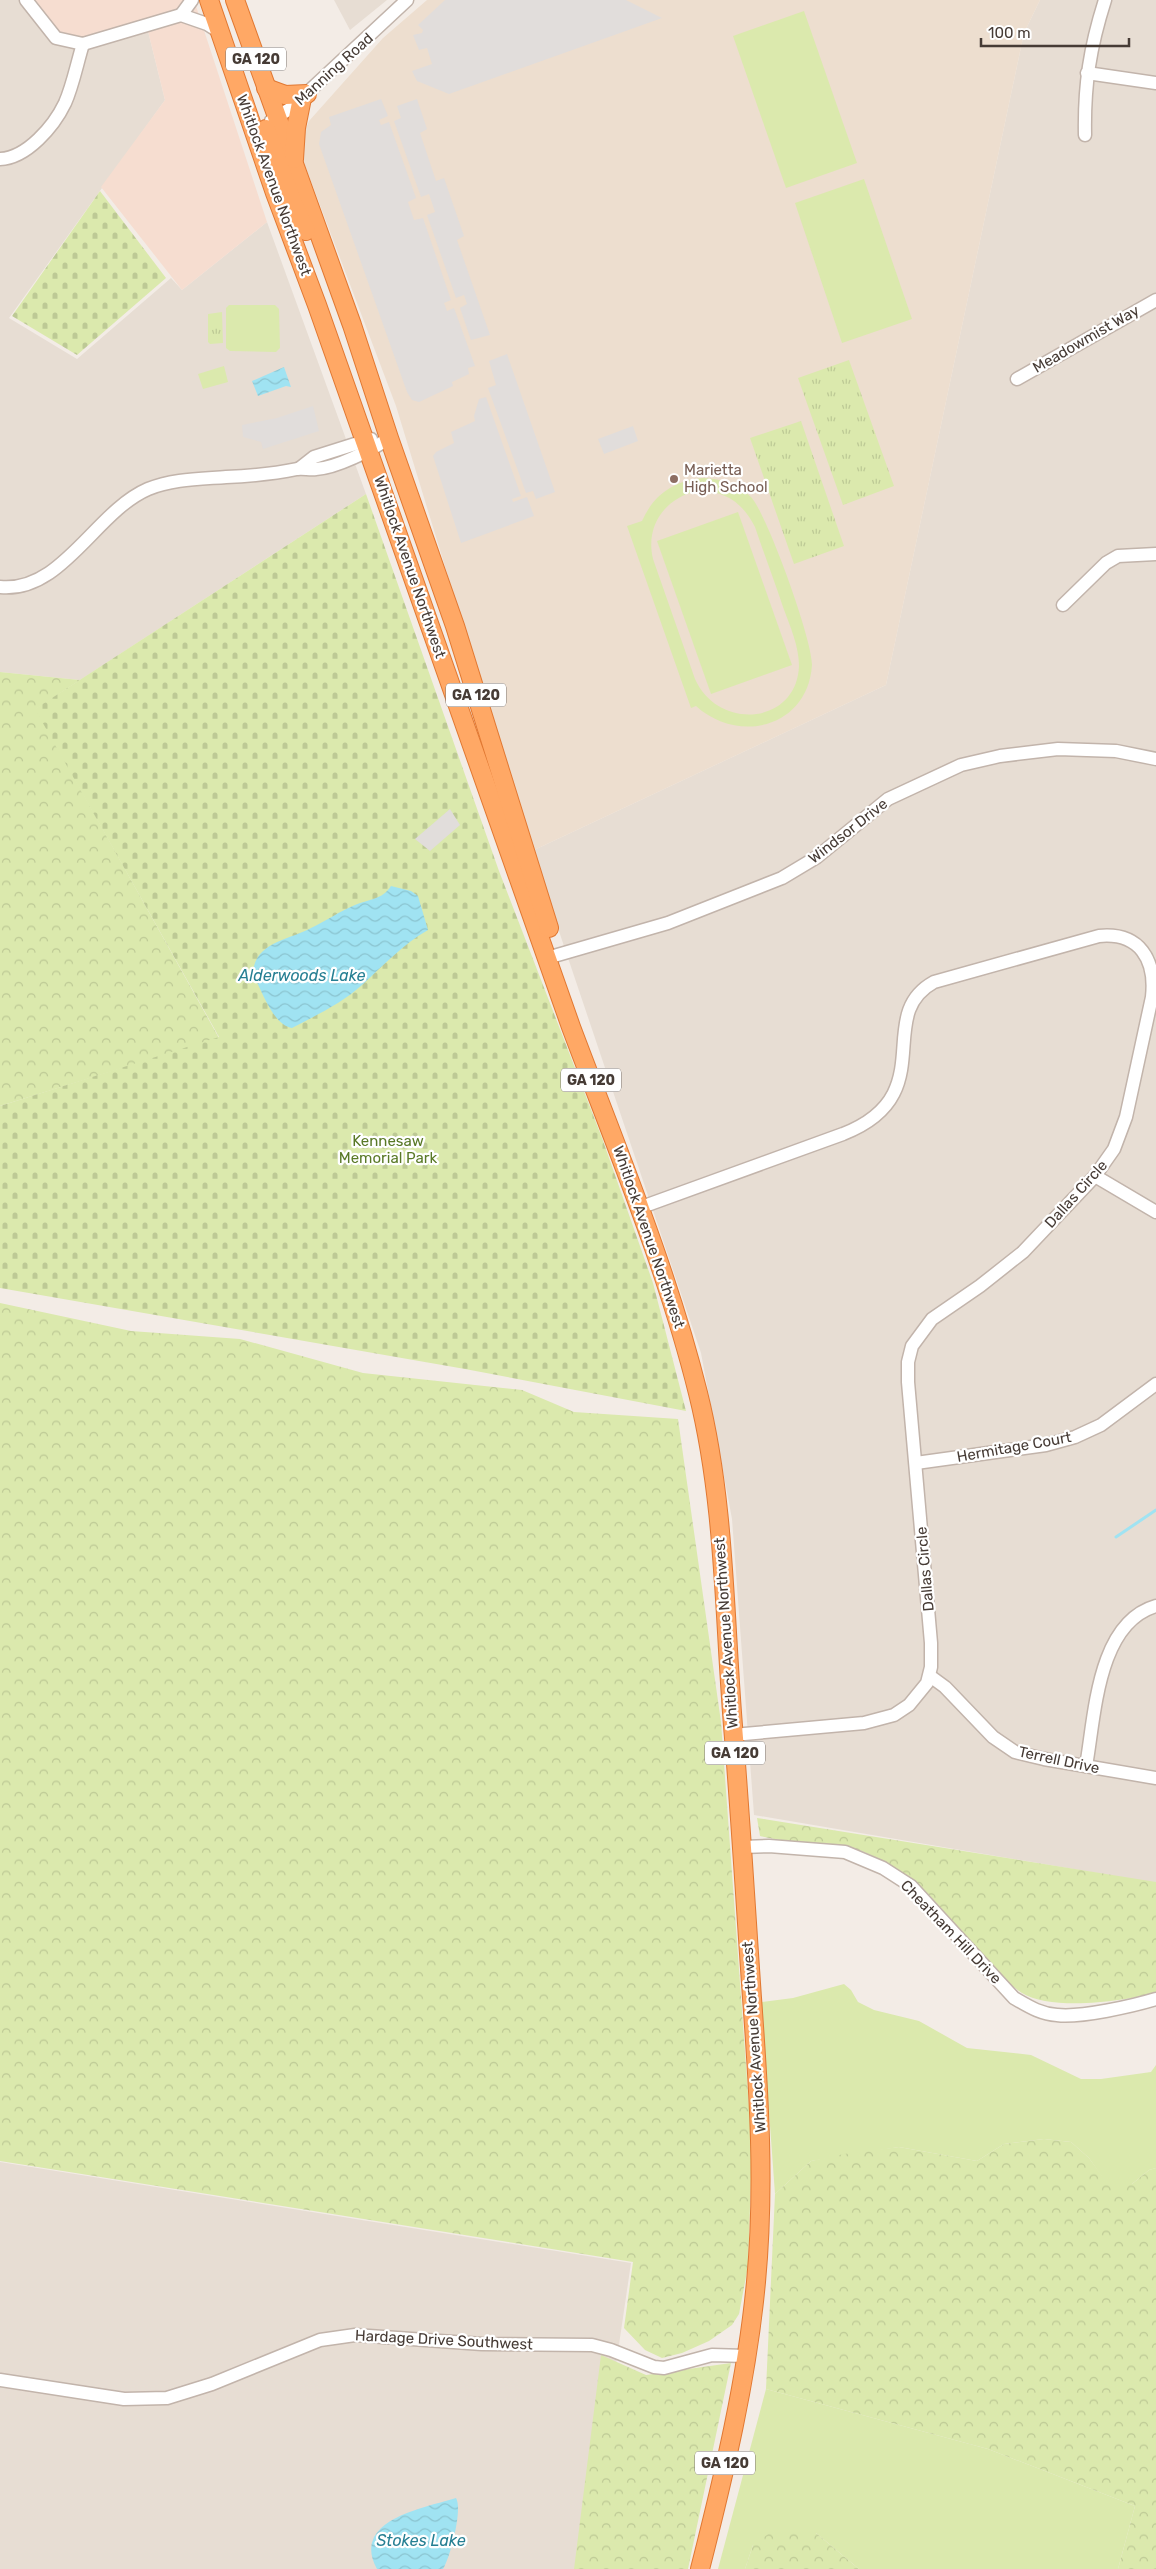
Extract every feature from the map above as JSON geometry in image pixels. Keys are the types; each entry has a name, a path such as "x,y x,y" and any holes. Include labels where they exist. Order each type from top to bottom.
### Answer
{"highway":[{"name":"Whitlock Avenue Northwest","path":"210,0 221,34 265,124 295,170 352,324 389,438 455,626 529,870 552,956"},
{"path":"214,0 231,30 299,216 330,266"},
{"name":"Whitlock Avenue Northwest","path":"234,0 266,88 265,124 367,446 552,956 612,1134 681,1328 707,1433 720,1538 761,2138 758,2252 746,2356"},
{"path":"266,88 285,95 304,96 295,140 295,170"},
{"name":"GA 120","path":"700,2569 727,2453 746,2356"}],"street":[{"path":"26,0 56,38 83,44 181,15 207,24 221,34"},
{"path":"181,15 192,0"},
{"path":"1085,135 1084,93 1087,72 1091,46 1105,0"},
{"name":"Manning Road","path":"265,124 304,96 404,1"},
{"path":"0,159 8,159 22,152 35,142 58,116 66,102 83,44"},
{"path":"1087,72 1156,83"},
{"name":"Meadowmist Way","path":"1017,379 1156,300"},
{"path":"0,587 30,583 50,572 116,509 148,489 186,479 264,475 300,468 314,457 367,446 389,438"},
{"path":"1063,604 1106,563 1118,556 1156,554"},
{"name":"Windsor Drive","path":"552,956 668,923 782,878 817,857 888,799 961,765 1000,756 1058,749 1116,751 1156,759"},
{"name":"Dallas Circle","path":"639,1208 843,1134 873,1118 888,1103 898,1086 902,1067 906,1018 916,996 927,986 942,978 1090,939 1116,936 1129,940 1143,950 1153,968 1154,987 1122,1130 1114,1149 1095,1176 1016,1258 980,1286 932,1319 917,1337 909,1355 908,1371 931,1643 930,1676"},
{"path":"1095,1176 1156,1212"},
{"name":"Hermitage Court","path":"916,1462 1046,1445 1075,1437 1101,1425 1156,1384"},
{"path":"1086,1766 1100,1688 1112,1646 1132,1618 1156,1606"},
{"path":"733,1735 884,1719 909,1704 924,1689 930,1676"},
{"name":"Terrell Drive","path":"930,1676 945,1687 993,1737 1008,1748 1033,1757 1156,1778"},
{"name":"Cheatham Hill Drive","path":"742,1848 769,1846 845,1852 883,1868 911,1886 1014,1998 1036,2010 1057,2016 1084,2014 1156,1999"},
{"name":"Hardage Drive Southwest","path":"0,2380 124,2399 167,2398 212,2384 320,2340 352,2335 482,2344 592,2346 654,2367 664,2368 712,2355 746,2356"}],"shaded area":[{"path":"0,0 35,0 60,36 115,29 145,19 165,100 9,318 77,359 171,278 182,290 267,222 366,494 80,680 0,672"},
{"path":"35,0 194,0 267,222 182,290 101,187 165,100 145,19 80,39 60,36"},
{"path":"334,0 387,0 350,30"},
{"name":"Marietta High School","path":"427,0 1040,0 1024,33 886,685 532,851 396,406 301,155 301,141 309,121 383,38"},
{"path":"445,0 626,0 662,18 449,94 417,81 412,71 432,64 427,48 419,50 413,35 422,33 423,30 418,25"},
{"path":"1040,0 1156,0 1156,1883 754,1815 732,1519 701,1353 532,851 886,685 1024,33"},
{"path":"381,99 388,116 379,120 381,125 389,122 416,198 408,202 414,220 423,218 451,300 444,303 447,311 454,308 475,366 468,368 469,374 452,382 453,386 419,402 412,400 407,392 319,144 321,132 331,125 329,117"},
{"path":"417,99 427,129 420,133 436,181 444,178 464,236 457,240 490,335 471,340 460,308 467,304 464,295 456,298 427,215 435,212 429,194 421,197 394,121 401,118 397,106"},
{"path":"507,354 555,492 536,499 533,491 526,493 488,388 496,385 489,361"},
{"path":"486,397 521,496 512,499 513,502 527,497 534,516 461,543 433,456 436,452 454,443 451,432 475,421 474,416 479,399"},
{"path":"313,406 319,431 263,449 261,442 243,437 242,425 277,418"},
{"path":"633,426 638,441 604,454 598,439"},
{"path":"450,809 460,825 430,851 415,839"},
{"path":"0,2162 631,2263 586,2569 0,2569"}],"green space":[{"path":"804,11 857,163 786,188 733,36"},
{"path":"864,179 912,319 842,343 795,203"},
{"path":"100,191 166,278 77,355 12,316"},
{"path":"229,305 275,305 279,309 280,348 276,352 230,351 226,348 226,308"},
{"path":"222,312 223,343 210,344 208,342 208,314"},
{"path":"849,360 894,486 843,505 798,378"},
{"path":"224,366 228,382 203,389 198,374"},
{"path":"801,421 844,546 794,564 750,438"},
{"path":"703,478 723,481 741,489 751,497 778,551 805,631 812,665 808,686 798,703 785,716 769,723 751,727 732,725 713,718 696,706 691,708 627,526 642,521 653,503 666,491 683,482","holes":["697,491 707,491 724,496 739,505 755,527 796,644 799,666 795,685 785,700 772,710 755,714 738,713 721,707 706,696 695,679 653,559 652,535 660,515 676,500"]},
{"name":"Kennesaw Memorial Park","path":"366,494 499,871 602,1138 653,1283 686,1411 465,1369 0,1288 0,1106 219,1037 35,709"},
{"path":"738,512 792,665 711,694 657,541"},
{"path":"0,672 80,680 36,709 219,1038 0,1106"},
{"path":"0,1303 131,1331 240,1339 363,1373 522,1390 574,1412 678,1419 721,1722 752,2148 748,2266 739,2314 732,2325 709,2341 682,2353 662,2358 645,2350 624,2328 633,2262 0,2161"},
{"path":"757,1818 1156,1882 1156,1992 1126,1999 1088,2003 1050,2002 1035,1999 1022,1993 992,1968 928,1894 900,1871 875,1857 850,1847 805,1844 760,1836"},
{"path":"844,1984 851,1990 858,2002 874,2010 919,2021 967,2048 1031,2055 1081,2079 1101,2079 1151,2072 1156,2065 1156,2168 1149,2170 1132,2184 1107,2184 1089,2158 1071,2142 1044,2139 1004,2144 977,2161 899,2147 811,2161 775,2194 761,2002 793,1998"},
{"path":"1044,2139 1071,2142 1089,2158 1108,2184 1132,2184 1149,2170 1156,2168 1156,2569 1118,2569 1135,2506 988,2449 766,2389 775,2194 811,2161 844,2154 899,2147 977,2161 1004,2144"},
{"path":"601,2355 646,2375 731,2363 688,2569 574,2569"},
{"path":"766,2389 988,2449 1135,2506 1118,2569 859,2569 816,2533 753,2545 745,2569 718,2569"},
{"path":"775,2529 816,2533 859,2569 745,2569 753,2545"}],"water":[{"path":"284,367 291,387 286,386 258,396 252,381"},
{"name":"Alderwoods Lake","path":"391,886 411,891 418,896 428,930 401,949 346,997 292,1028 285,1026 279,1021 269,1006 253,974 259,955 283,939 311,928 349,907 379,897"},
{"name":"Stokes Lake","path":"456,2498 458,2504 457,2522 452,2545 443,2569 377,2569 371,2552 373,2539 382,2528 394,2519 410,2512"}],"waterway":[{"path":"1116,1537 1156,1510"}],"place":[{"name":"Marietta High School","path":"674,479"}]}
